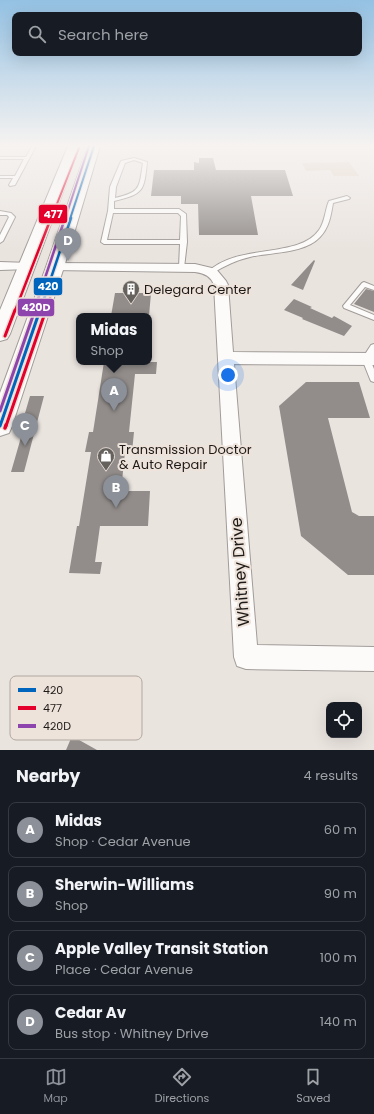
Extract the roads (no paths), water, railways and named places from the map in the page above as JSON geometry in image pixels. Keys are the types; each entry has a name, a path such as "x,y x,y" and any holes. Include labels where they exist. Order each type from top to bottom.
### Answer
{"main road":[{"path":"0,334 60,181"},
{"path":"0,426 55,267 83,181"},
{"path":"50,205 44,260 55,267"},
{"path":"16,378 8,360 29,304 36,274 34,268 26,266"}],"street":[{"path":"0,266 26,266"},
{"path":"55,267 182,267 202,269 211,272"},
{"name":"Whitney Drive","path":"211,272 219,279 221,285 246,657 374,659"},
{"path":"226,358 371,355"}],"lane":[{"path":"12,186 14,181"},
{"path":"115,181 113,187 111,211 104,242 184,242"},
{"path":"112,200 136,194 142,187 143,181"},
{"path":"211,272 223,264 250,255 276,252 311,242 323,230 331,202 346,198"},
{"path":"111,211 179,211 184,215 182,267"},
{"path":"0,214 9,214 12,216 2,233 0,241"},
{"path":"374,288 364,284 346,306 374,318"},
{"path":"371,355 374,378"}],"place":[{"name":"Cedar Av","path":"68,261"},
{"name":"Delegard Center","path":"131,304"},
{"name":"Midas","path":"114,411"},
{"name":"Apple Valley Transit Station","path":"25,446"},
{"name":"Transmission Doctor & Auto Repair","path":"106,471"},
{"name":"Sherwin-Williams","path":"116,508"}]}
